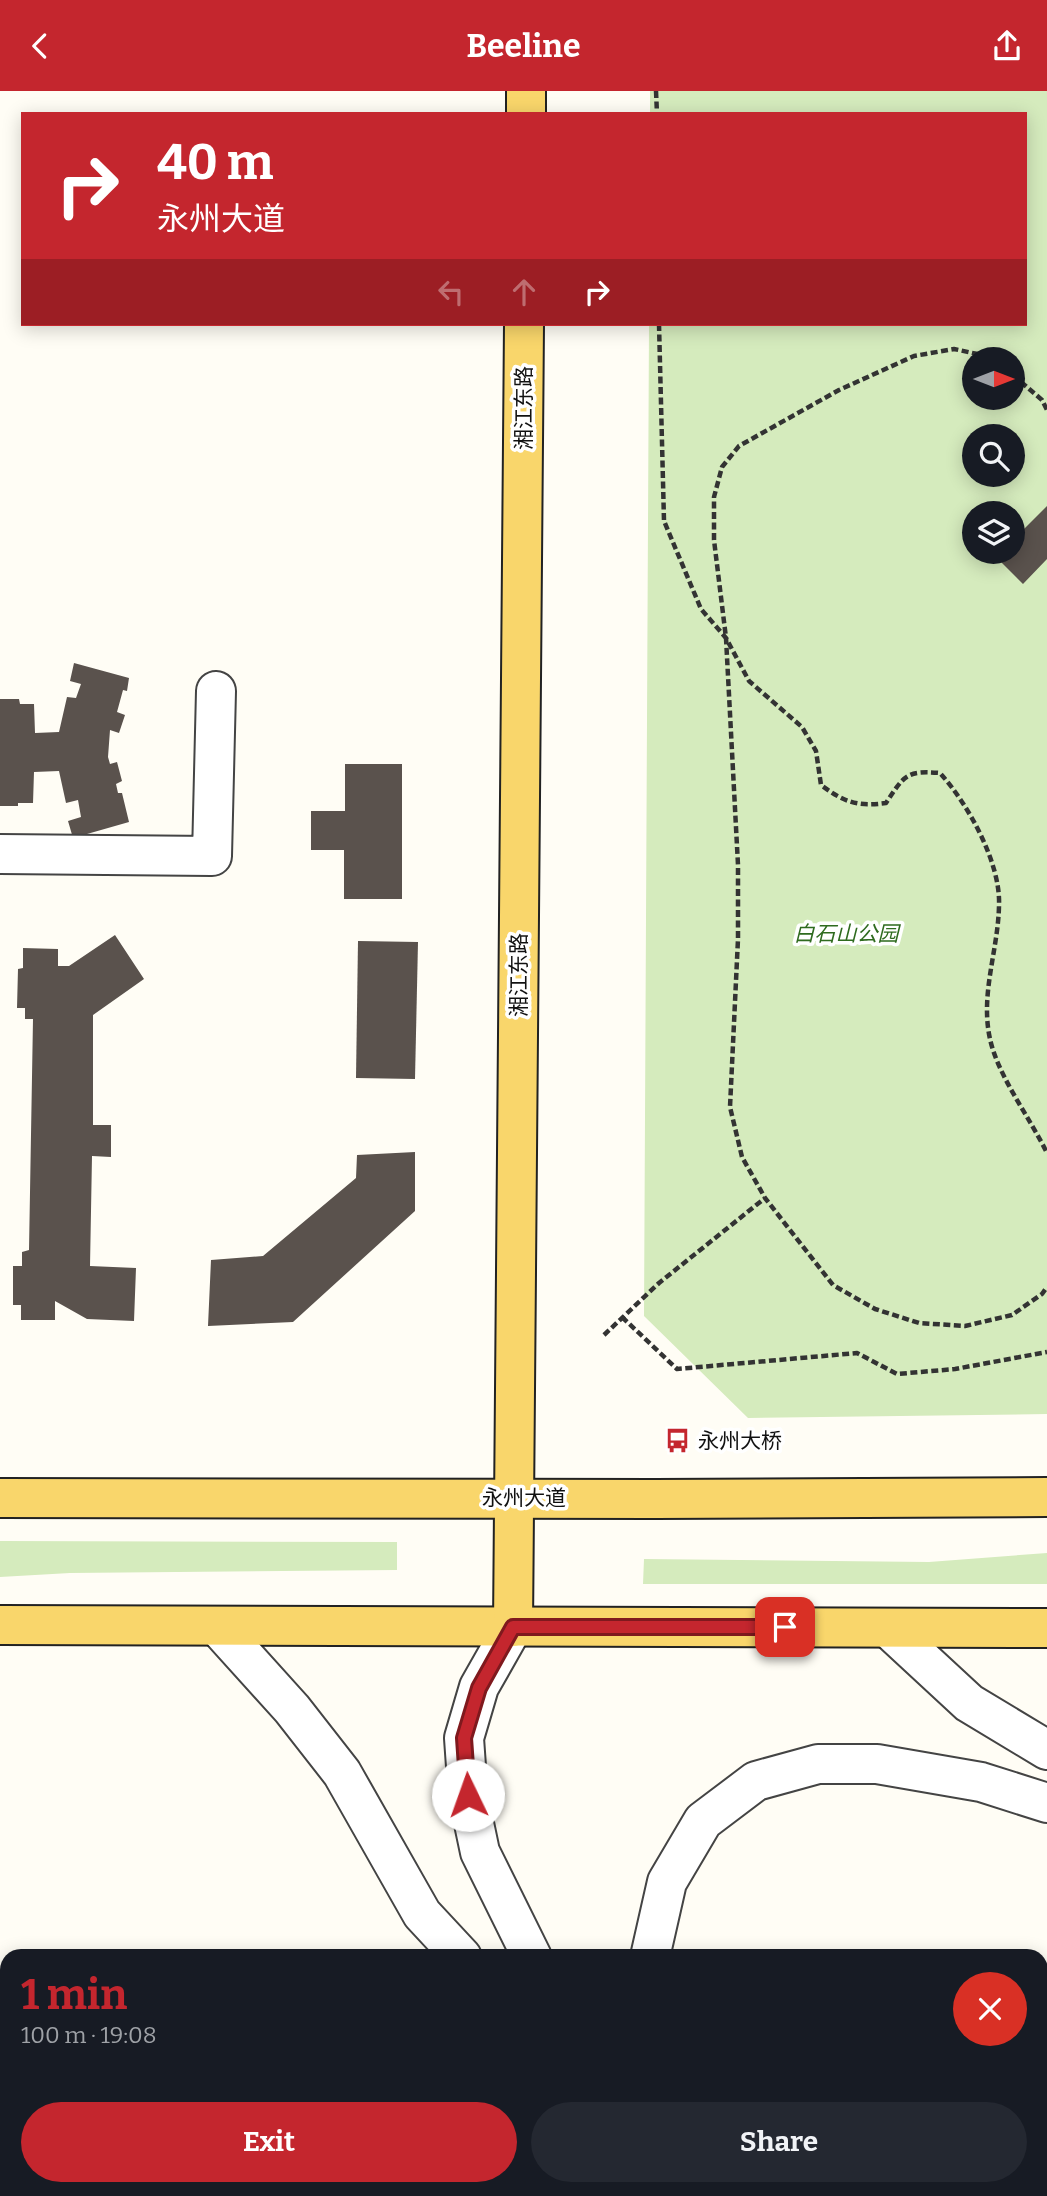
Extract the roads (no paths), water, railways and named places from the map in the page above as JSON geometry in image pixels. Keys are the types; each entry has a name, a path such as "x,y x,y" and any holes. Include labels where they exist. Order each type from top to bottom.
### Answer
{"main road":[{"path":"526,91 526,112"},
{"name":"湘江东路","path":"513,1627 524,326"},
{"name":"永州大道","path":"0,1498 1047,1497"},
{"path":"0,1625 1047,1628"}],"street":[{"path":"0,854 212,856 216,691"},
{"path":"217,1626 292,1709 342,1773 422,1914 455,1949"},
{"path":"513,1627 479,1688 464,1738 467,1783 480,1852 528,1949"},
{"path":"888,1628 969,1703 1047,1750"},
{"path":"969,1703 1047,1725"},
{"path":"652,1949 667,1882 703,1821 756,1781 818,1764 877,1764 981,1782 1047,1803"}],"place":[{"name":"永州大桥","path":"678,1441"}],"park label":[{"name":"白石山公园","path":"846,934"}]}
